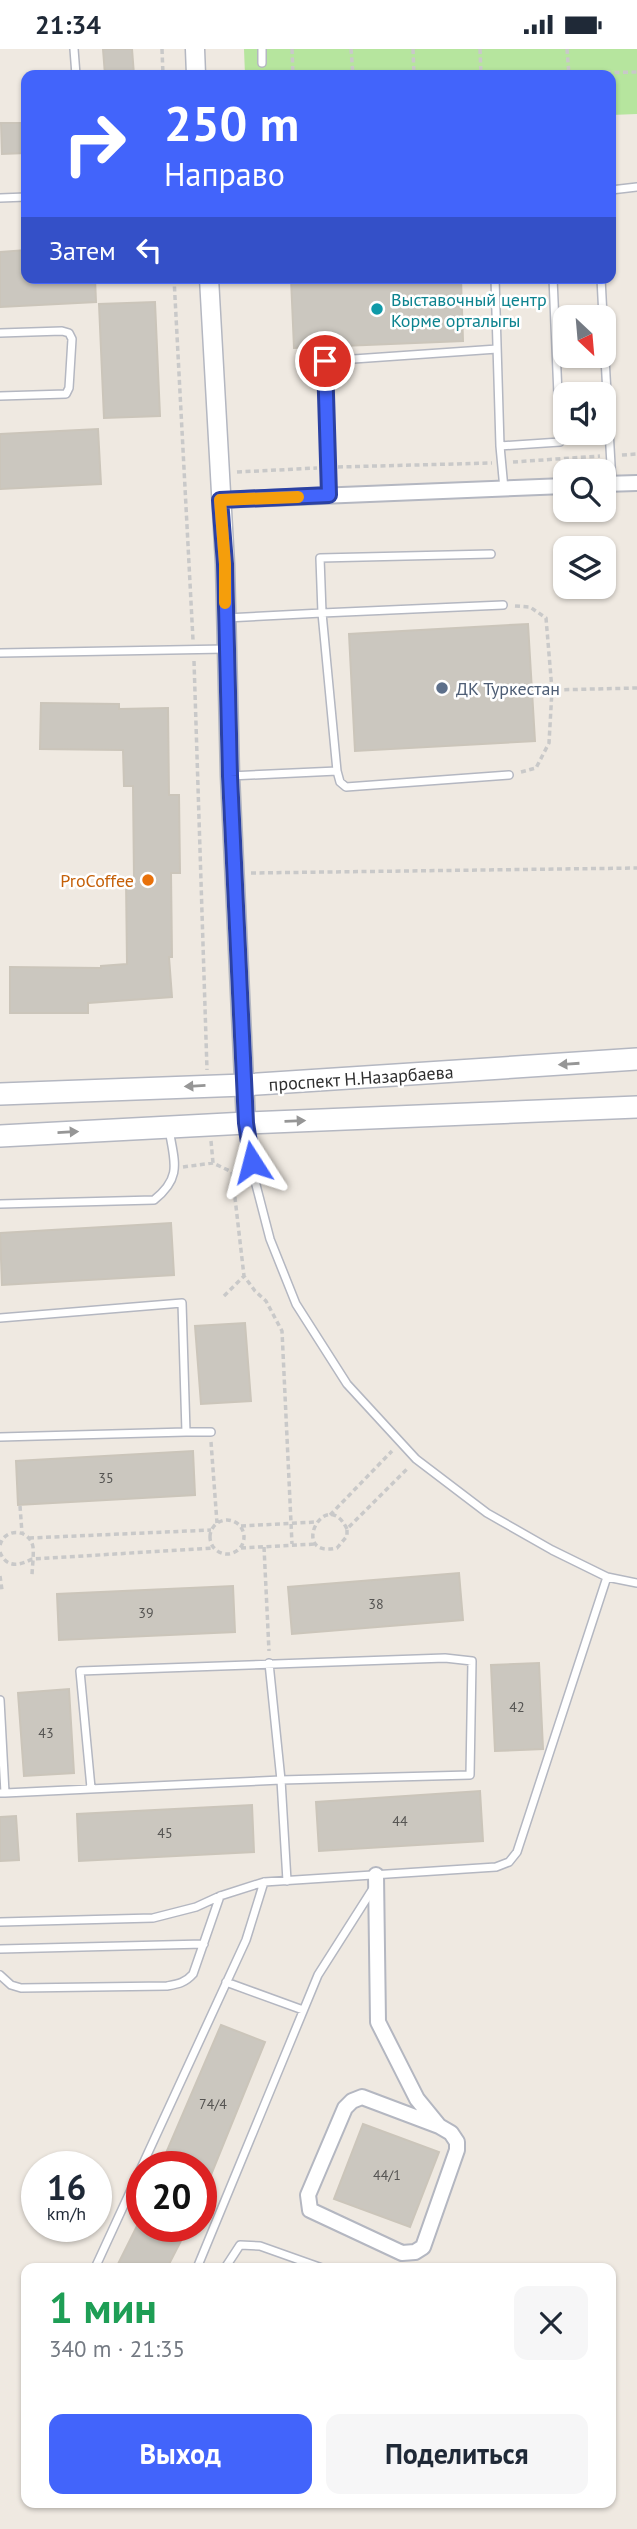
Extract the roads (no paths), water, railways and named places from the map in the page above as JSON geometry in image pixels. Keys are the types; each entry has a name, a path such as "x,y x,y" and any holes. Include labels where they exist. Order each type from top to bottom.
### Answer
{"main road":[{"name":"проспект Н.Назарбаева","path":"0,1094 244,1085 637,1059"},
{"path":"0,1136 637,1107"}],"street":[{"path":"195,49 196,70"},
{"path":"209,284 225,564 230,776 246,1123"},
{"path":"616,484 637,483"},
{"path":"220,500 553,487"},
{"path":"376,1881 378,2022 417,2099 439,2126 451,2133 457,2142 457,2150 423,2248 415,2252 402,2253 310,2210 308,2195 345,2108 352,2101 362,2097 439,2126"}],"lane":[{"path":"74,49 76,70"},
{"path":"262,49 262,63"},
{"path":"616,189 637,187"},
{"path":"0,198 21,197"},
{"path":"495,284 500,446 504,489"},
{"path":"500,446 560,442 553,284"},
{"path":"601,284 602,305"},
{"path":"0,333 62,331 69,333 72,339 69,388 66,394 0,396"},
{"path":"329,495 325,361 498,349"},
{"path":"605,368 610,459"},
{"path":"491,554 320,558 322,613 340,782 346,787 509,775"},
{"path":"225,618 503,605"},
{"path":"0,653 226,649"},
{"path":"230,776 337,771"},
{"path":"246,1123 255,1181 270,1239 296,1304 347,1384 416,1459 487,1513 607,1577 637,1583"},
{"path":"0,1204 154,1200 170,1187 175,1168 169,1127"},
{"path":"0,1318 182,1303 186,1432"},
{"path":"0,1437 211,1433"},
{"path":"0,1922 153,1918 196,1907 264,1882 376,1881 496,1867 509,1862 517,1852 607,1577"},
{"path":"0,1700 3,1793 281,1780 470,1775 472,1661 445,1658 80,1671 91,1788"},
{"path":"269,1663 281,1780 287,1881"},
{"path":"199,2263 318,1975 376,1881"},
{"path":"97,2263 246,1940 264,1882"},
{"path":"0,1975 11,1985 21,1988 167,1986 187,1982 204,1944 220,1896"},
{"path":"0,1949 204,1944"},
{"path":"226,1982 303,2010"},
{"path":"228,2263 240,2245 260,2246 308,2263"}],"place":[{"name":"Выставочный центр Корме орталыгы","path":"377,309"},
{"name":"ДК Туркестан","path":"442,688"},
{"name":"ProCoffee","path":"148,880"}]}
